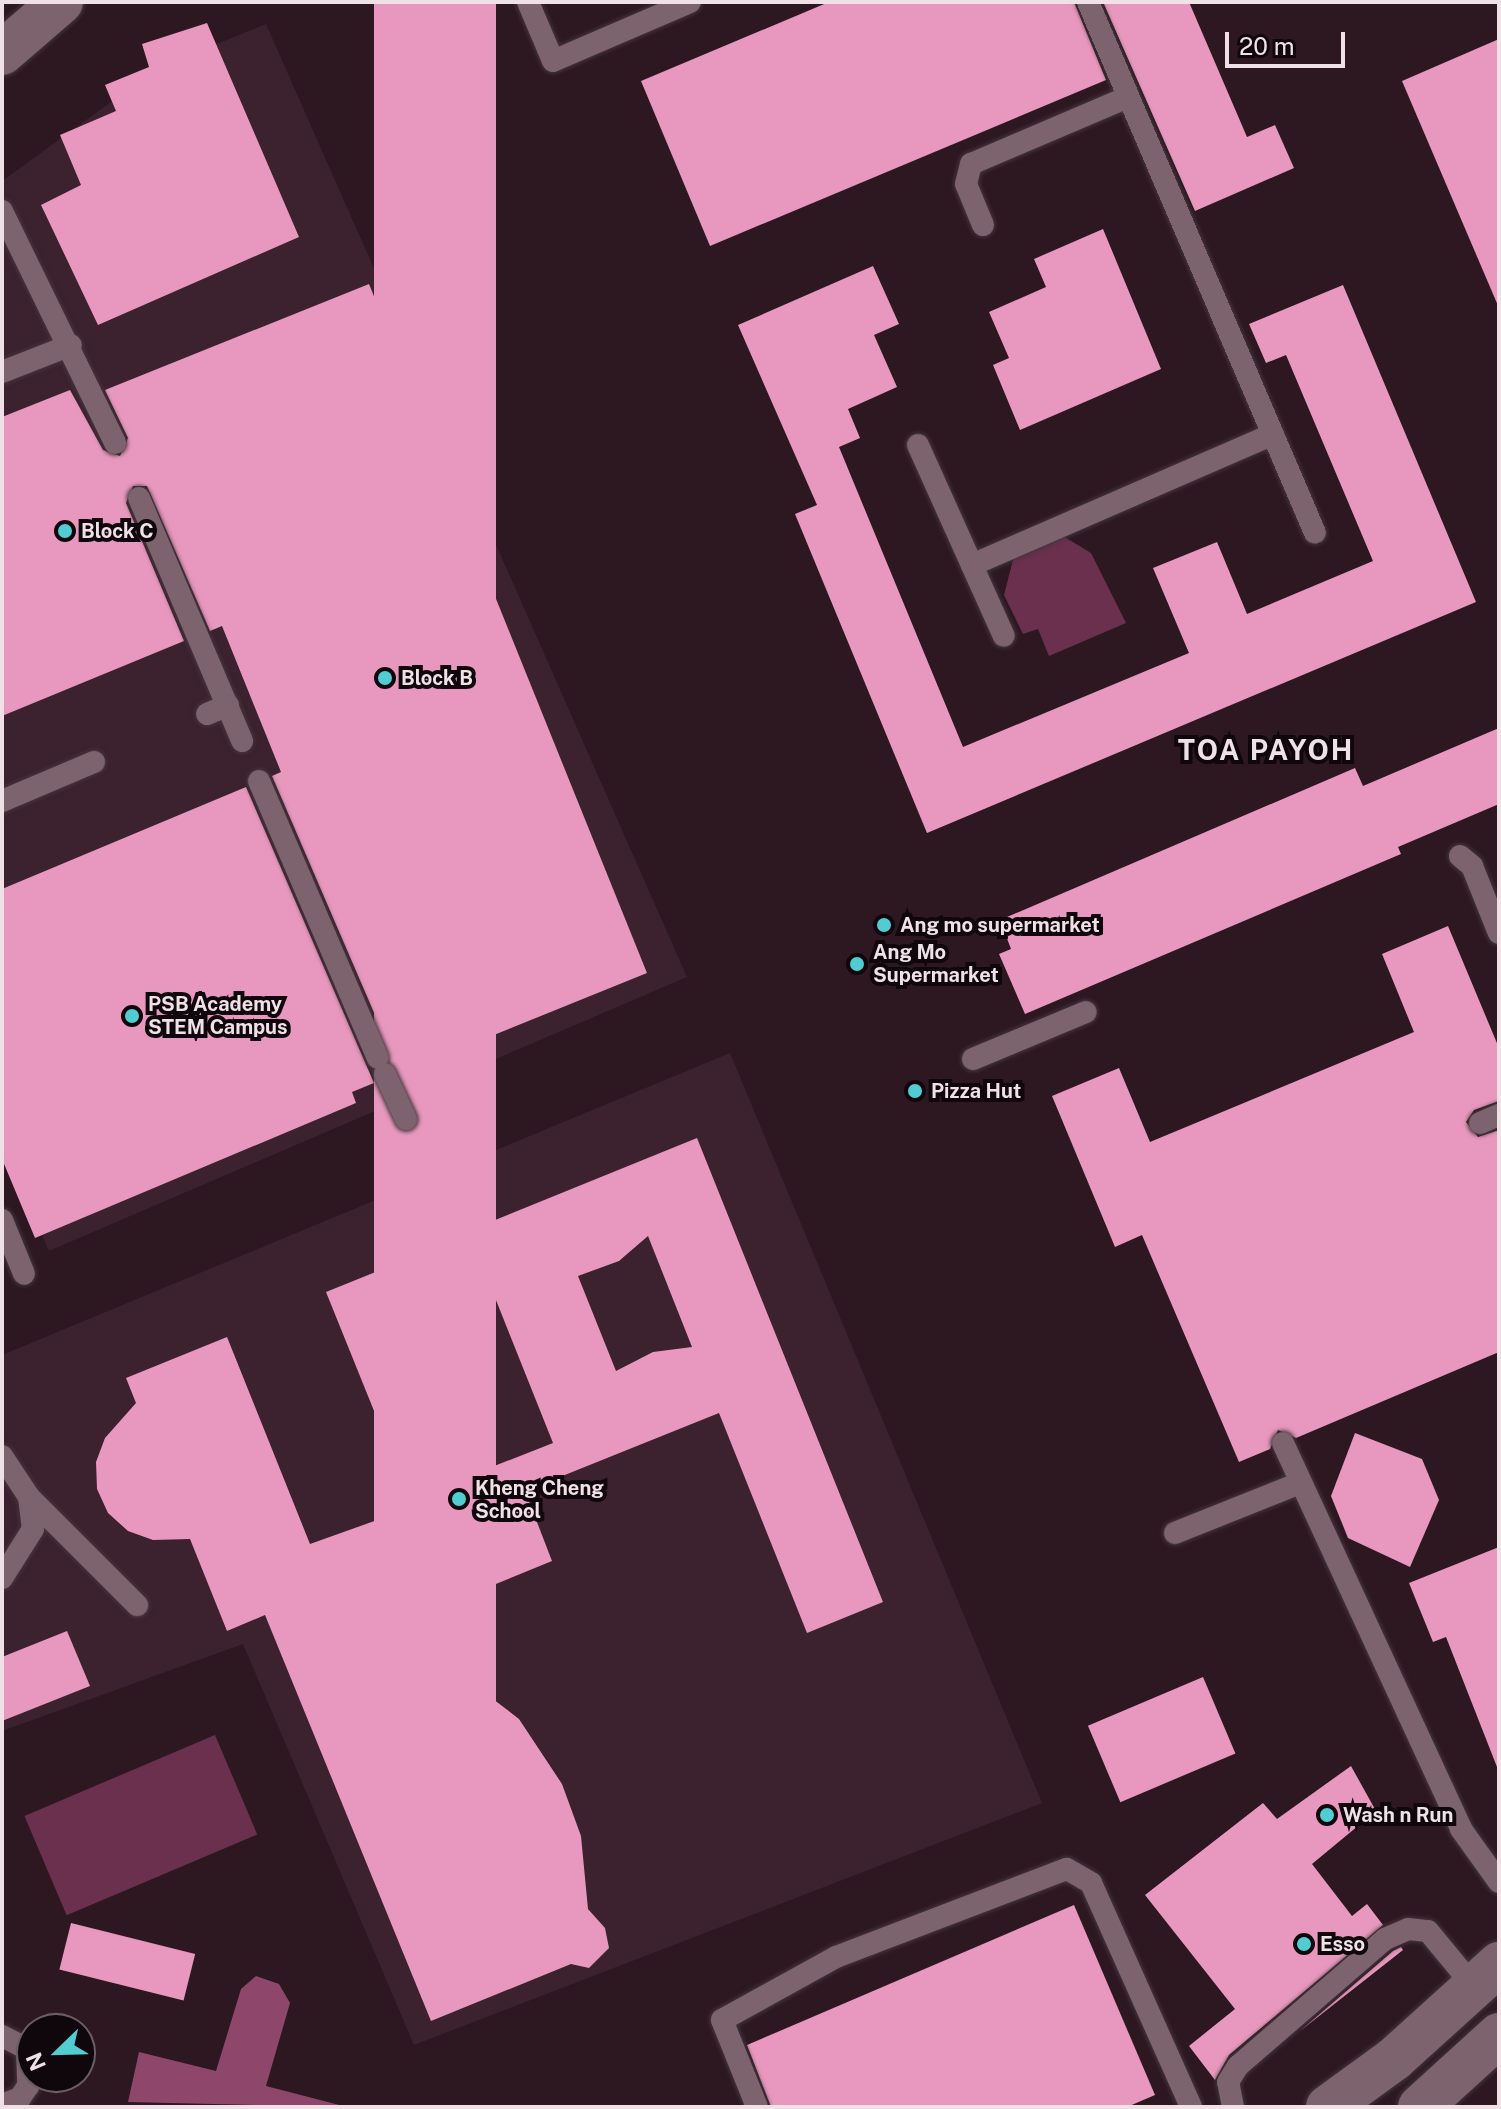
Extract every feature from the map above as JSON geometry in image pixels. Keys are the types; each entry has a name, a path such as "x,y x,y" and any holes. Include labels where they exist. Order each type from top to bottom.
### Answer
{"street":[{"path":"2,53 61,2"},
{"path":"1328,2107 1487,1976"},
{"path":"1420,2107 1499,2035"}],"lane":[{"path":"528,2 553,61 690,2"},
{"path":"1088,2 1315,533"},
{"path":"983,225 966,184 971,164 1128,97"},
{"path":"2,211 71,345 115,443"},
{"path":"2,372 71,345"},
{"path":"972,565 1273,434"},
{"path":"918,445 1004,636"},
{"path":"139,498 217,709 242,741"},
{"path":"2,801 94,762"},
{"path":"259,781 406,1119"},
{"path":"1460,856 1472,866 1499,933"},
{"path":"973,1059 1086,1012"},
{"path":"2,1220 24,1274"},
{"path":"1283,1443 1461,1829 1499,1882"},
{"path":"2,1456 29,1497 137,1605"},
{"path":"1175,1533 1300,1483"},
{"path":"2,1578 33,1529 29,1497"},
{"path":"757,2107 722,2020 836,1957 1067,1869 1091,1883 1191,2107"},
{"path":"1233,2107 1228,2082 1238,2066 1385,1939 1408,1929 1428,1931 1487,1976"},
{"path":"2,2036 27,2049 28,2086 20,2098 2,2105"}],"shaded area":[{"path":"266,24 687,977 49,1251 2,1145 2,181 158,68"},
{"path":"1063,536 1091,553 1126,623 1049,656 1038,629 1023,634 1004,595 1014,556"},
{"name":"Kheng Cheng School","path":"730,1053 1042,1803 414,2045 243,1644 2,1731 2,1355"},
{"path":"215,1735 257,1834 67,1915 24,1816"},
{"path":"256,1976 279,1984 290,2003 266,2086 347,2107 128,2102 139,2052 216,2071 241,1989"}],"building":[{"path":"374,2 496,2 496,1726 374,1726"},
{"path":"829,2 1074,2 1106,80 710,246 641,81"},
{"path":"1103,2 1189,2 1247,137 1275,125 1294,168 1195,211"},
{"path":"207,23 299,237 98,325 41,205 81,185 60,135 116,111 105,85 149,67 142,44"},
{"path":"1499,39 1499,308 1402,81"},
{"path":"1103,229 1161,369 1020,430 993,365 1009,358 989,312 1046,287 1034,259"},
{"path":"873,266 899,324 874,335 897,387 848,409 860,438 839,447 963,747 1189,653 1153,568 1217,542 1247,614 1373,561 1286,355 1266,363 1249,324 1343,285 1476,602 927,833 795,514 817,505 738,325"},
{"name":"Block B","path":"369,284 647,973 400,1073 272,776 281,772 222,626 210,631 147,486 133,486 126,503 184,641 2,716 2,417 70,390 103,450 120,456 128,438 105,390"},
{"path":"1499,728 1499,804 1398,847 1401,854 1025,1014 999,954 1011,949 1000,920 1355,768 1363,786"},
{"path":"246,787 374,1083 352,1092 356,1103 35,1238 2,1159 2,889"},
{"path":"1448,926 1499,1048 1499,1101 1474,1110 1466,1122 1478,1137 1499,1130 1499,1352 1296,1438 1278,1430 1270,1449 1239,1462 1142,1235 1115,1247 1052,1096 1119,1068 1150,1142 1414,1032 1382,954"},
{"path":"697,1138 883,1602 807,1633 719,1413 525,1491 552,1561 405,1621 490,1659 493,1699 519,1719 562,1784 581,1836 588,1909 605,1928 609,1948 589,1968 571,1964 431,2021 265,1615 227,1631 190,1539 153,1540 128,1531 108,1513 97,1489 96,1462 105,1438 136,1403 126,1378 227,1337 310,1544 394,1514 392,1507 410,1500 326,1292 425,1252 475,1248 468,1231","holes":["648,1236 692,1347 653,1352 616,1371 578,1276 619,1261","480,1260 553,1443 479,1472 418,1318 450,1299"]},
{"path":"1355,1433 1422,1459 1439,1500 1410,1567 1348,1538 1331,1496"},
{"path":"1499,1547 1497,1767 1446,1637 1433,1642 1409,1583"},
{"path":"67,1631 90,1686 2,1721 2,1657"},
{"path":"1203,1677 1235,1753 1120,1802 1088,1726"},
{"path":"1351,1766 1376,1811 1312,1864 1352,1916 1367,1904 1383,1925 1229,2055 1215,2080 1189,2046 1235,2009 1145,1895 1263,1803 1277,1819"},
{"path":"1074,1905 1155,2095 1127,2107 771,2107 747,2045"},
{"path":"71,1923 195,1954 184,2001 59,1970"},
{"path":"1401,1947 1403,1950 1300,2031 1393,1951"}],"place":[{"name":"Block C","path":"65,531"},
{"name":"Block B","path":"385,678"},
{"name":"Ang mo supermarket","path":"884,925"},
{"name":"Ang Mo Supermarket","path":"857,964"},
{"name":"PSB Academy STEM Campus","path":"132,1016"},
{"name":"Pizza Hut","path":"915,1091"},
{"name":"Kheng Cheng School","path":"459,1499"},
{"name":"Wash n Run","path":"1327,1815"},
{"name":"Esso","path":"1304,1944"}],"district":[{"name":"TOA PAYOH","path":"1266,750"}]}
